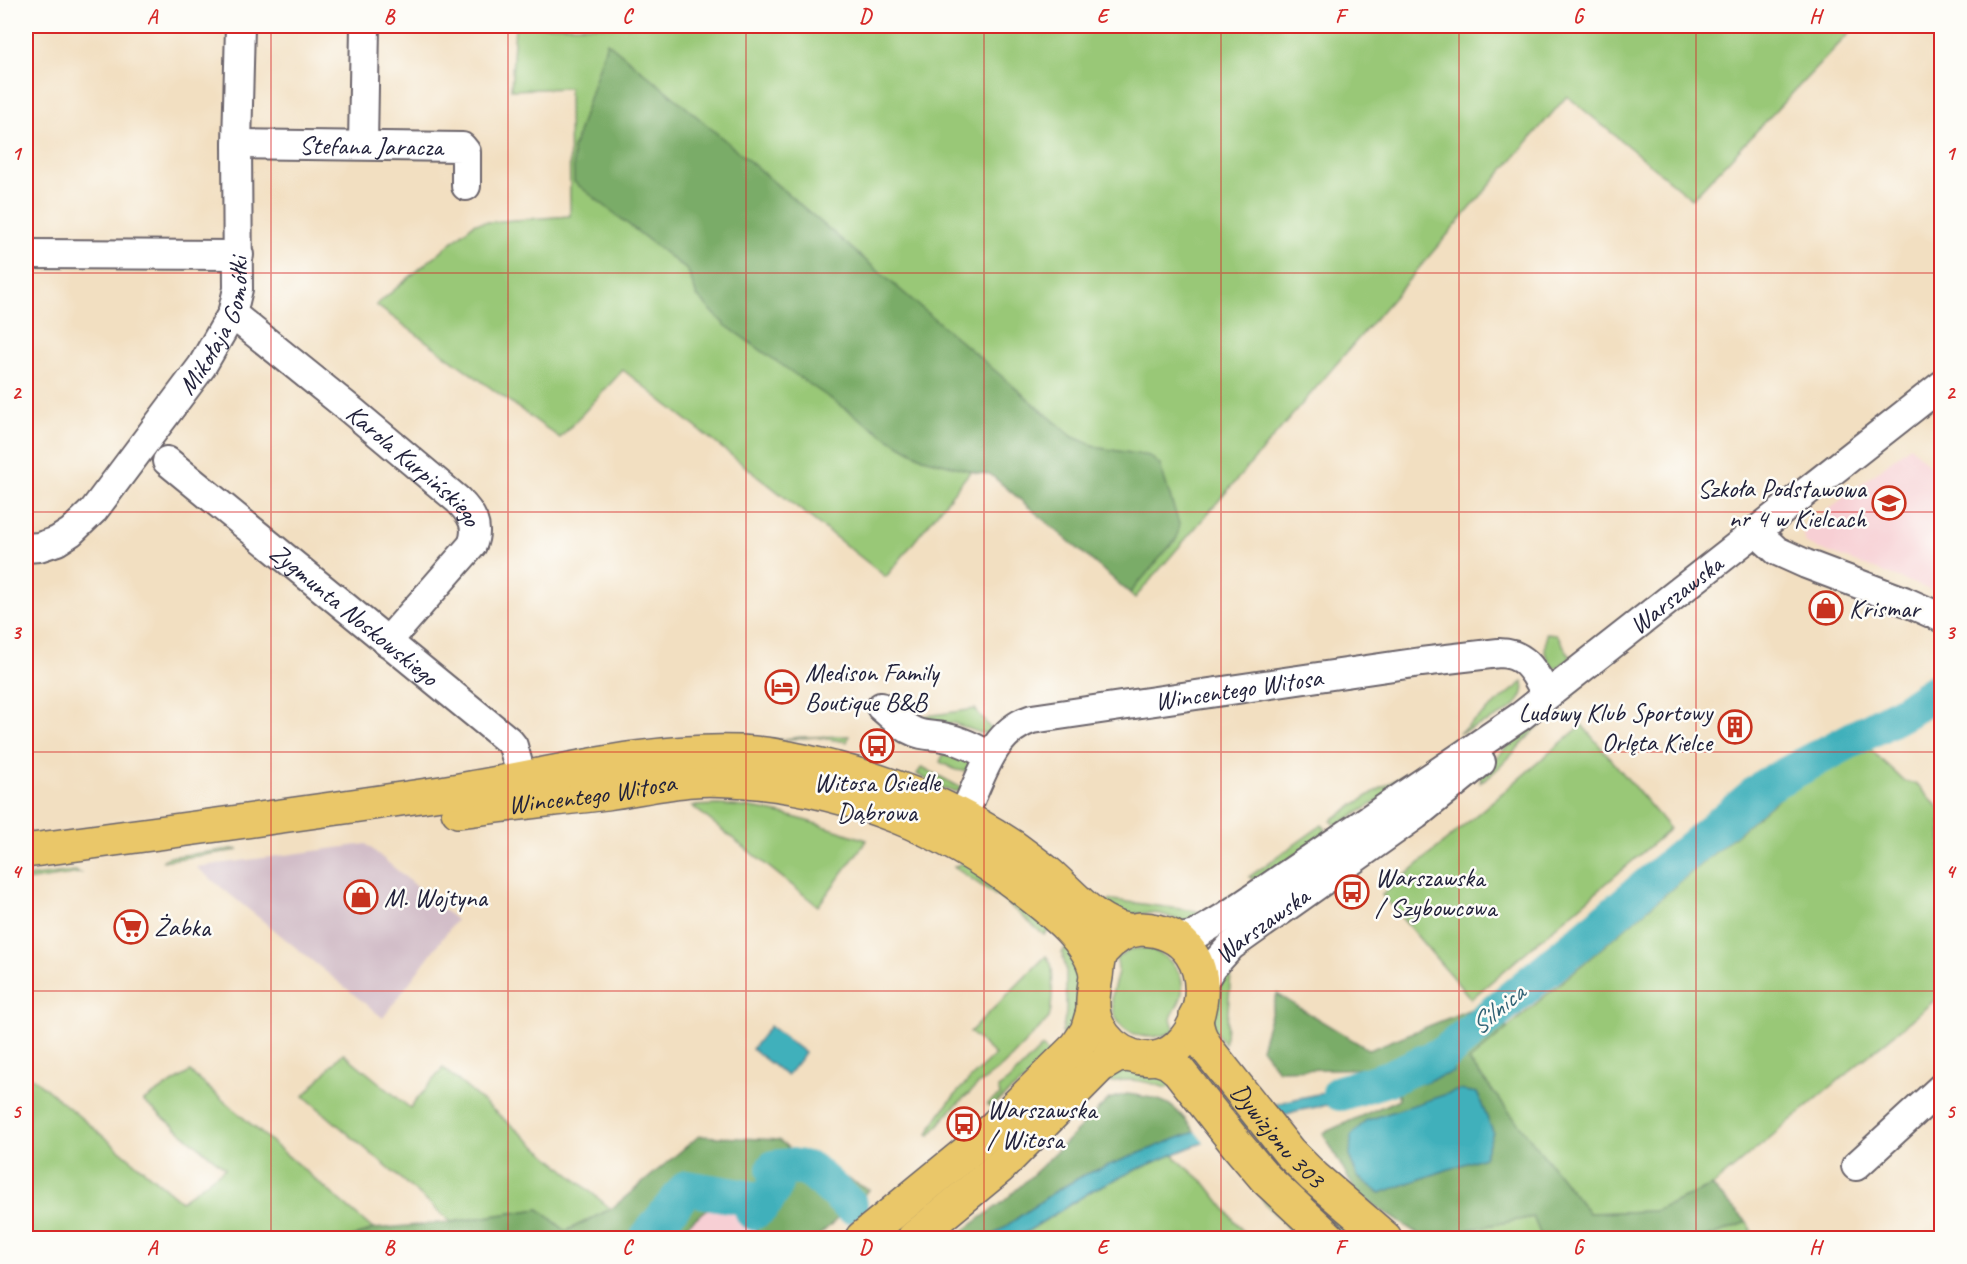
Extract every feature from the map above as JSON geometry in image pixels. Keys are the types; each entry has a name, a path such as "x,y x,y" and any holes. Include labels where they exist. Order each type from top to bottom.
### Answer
{"main road":[{"name":"Wincentego Witosa","path":"26,851 444,793 614,760 656,755 740,752 777,755 891,785 926,798 993,834 1026,856 1103,921 1114,927 1128,930"},
{"name":"Wincentego Witosa","path":"26,871 694,779 736,780 785,785 833,795 913,822 948,840 1003,874 1035,899 1087,950 1093,960 1096,974"},
{"path":"862,1239 911,1227 1000,1167 1100,1066 1116,1056 1142,1056 1182,1043 1189,1035 1202,991 1197,964 1189,950 1177,939 1160,931 1141,929 1128,930 1102,951 1098,959 1092,999 1098,1026 1105,1037 1118,1050 1142,1056"},
{"path":"911,1227 978,1143 1072,1051 1087,1031 1093,1011"},
{"name":"Dywizjonu 303","path":"1196,1015 1196,1026 1200,1037 1274,1133 1314,1177 1385,1239"},
{"name":"Dywizjonu 303","path":"1142,1056 1168,1062 1178,1070 1266,1179 1329,1239"}],"street":[{"name":"Mikołaja Gomółki","path":"26,548 39,547 57,541 71,532 94,510 202,366 232,314 238,289 239,255 237,144 240,26"},
{"path":"363,144 365,26"},
{"name":"Stefana Jaracza","path":"237,144 462,147 466,152 466,186"},
{"path":"26,254 239,255"},
{"name":"Karola Kurpińskiego","path":"232,314 458,500 473,518 475,536 472,545 387,642"},
{"name":"Warszawska","path":"1177,939 1195,935 1225,917 1521,716 1941,385"},
{"name":"Zygmunta Noskowskiego","path":"166,461 509,741 513,746 522,778"},
{"path":"1755,531 1777,551 1941,618"},
{"name":"Wincentego Witosa","path":"962,817 990,756 1006,734 1016,725 1032,719 1478,655 1508,653 1517,656 1531,668 1547,695"},
{"path":"881,707 913,732 960,741 990,756"},
{"name":"Warszawska","path":"1202,983 1212,967 1231,946 1445,792 1503,741 1521,716"},
{"path":"1856,1166 1941,1087"}],"shaded area":[{"name":"Szkoła Podstawowa nr 4 w Kielcach","path":"1910,446 1941,477 1942,591 1939,593 1806,544 1803,529"},
{"path":"366,844 456,920 383,1018 196,867"},
{"path":"722,1198 764,1238 670,1238"}],"green space":[{"path":"515,26 1856,26 1692,199 1567,96 1135,598 981,458 886,577 623,370 560,438 376,305 475,223 570,216 569,88 511,90"},
{"path":"607,42 1073,437 1100,448 1150,456 1160,465 1179,524 1177,538 1130,593 990,474 978,473 923,458 891,440 725,325 697,296 688,271 574,182 573,149"},
{"path":"1546,633 1556,634 1571,657 1557,668 1553,668 1545,653"},
{"path":"1587,679 1503,764 1480,782 1482,771 1531,724"},
{"path":"1523,682 1523,692 1519,701 1511,709 1490,721 1459,733"},
{"path":"975,709 991,729 987,733 953,723 935,724 906,716 919,717"},
{"path":"1582,725 1670,829 1471,999 1382,895"},
{"path":"849,736 847,742 815,737 766,741 801,737"},
{"path":"947,746 971,761 972,772 956,770 940,762"},
{"path":"1869,748 1904,781 1916,784 1941,810 1941,995 1712,1186 1655,1211 1589,1213 1468,1061 1789,790"},
{"path":"922,767 965,790 953,791 934,784 917,774"},
{"path":"1409,772 1405,785 1336,826 1331,820 1374,792"},
{"path":"719,805 776,813 867,840 818,906 692,806"},
{"path":"1322,825 1325,828 1325,834 1257,881 1249,877"},
{"path":"239,850 162,861 168,857"},
{"path":"964,862 1051,928 1044,935 1004,901 954,867"},
{"path":"75,871 80,873 26,881 26,877"},
{"path":"1113,900 1196,911 1203,915 1190,922 1183,922 1161,914 1130,914 1104,907"},
{"path":"1067,945 1080,971 1079,1020 1070,1042 1062,1033 1066,1013 1066,969 1062,953"},
{"path":"1144,948 1160,954 1173,965 1181,979 1182,988 1181,997 1171,1019 1175,1031 1153,1037 1133,1034 1125,1029 1114,1012 1112,999 1118,970 1116,958 1132,949"},
{"path":"1046,956 1051,964 1052,975 1049,1018 1003,1066 979,1084 952,1109 930,1135 928,1134 949,1102 995,1055 970,1032"},
{"path":"1232,961 1224,1044 1211,1025 1221,970"},
{"path":"1277,994 1369,1050 1486,1003 1507,1029 1469,1061 1589,1213 1655,1211 1712,1186 1747,1222 1705,1238 1542,1238 1533,1217 1424,1238 1357,1194 1323,1133 1399,1099 1392,1068 1278,1070 1261,1048","holes":["1477,1093 1493,1132 1484,1157 1380,1193 1358,1177 1350,1158"]},
{"path":"1042,1047 1054,1058 990,1107 987,1104 1000,1095 998,1088"},
{"path":"343,1053 410,1108 443,1068 611,1209 566,1231 539,1209 451,1222 304,1096"},
{"path":"1122,1069 1174,1082 1166,1088 1132,1080 1111,1082 1106,1076"},
{"path":"26,1072 181,1201 225,1168 143,1101 190,1072 373,1229 351,1238 26,1238"},
{"path":"1127,1094 1167,1103 1195,1132 1084,1175 1053,1193 989,1238 953,1238 1003,1202 1109,1099"},
{"path":"699,1136 779,1140 797,1155 869,1190 816,1238 764,1238 722,1198 670,1238 351,1238 373,1229 452,1222 539,1209 566,1231 611,1209"},
{"path":"1274,1149 1368,1238 1346,1238 1312,1209 1260,1154"},
{"path":"1174,1154 1206,1184 1248,1238 1017,1238 1093,1190"},
{"path":"1251,1184 1298,1225 1297,1238 1265,1203"},
{"path":"1534,1217 1542,1238 1424,1238"},
{"path":"1747,1222 1755,1238 1705,1238"}],"water":[{"path":"770,1026 805,1053 787,1076 752,1049"},
{"path":"1449,1058 1454,1072 1391,1093 1296,1111 1191,1147 1093,1190 1017,1238 989,1238 1053,1193 1084,1175 1178,1138 1286,1101 1403,1075"},
{"path":"1459,1090 1477,1093 1493,1132 1484,1157 1380,1193 1358,1177 1350,1158 1351,1136 1365,1121"},
{"path":"816,1169 841,1187 889,1238 871,1238 838,1201 808,1178"}],"pier":[{"path":"1233,1117 1244,1132 1206,1145 1194,1130"},
{"path":"859,1202 886,1231 867,1238 845,1214"}],"waterway":[{"name":"Silnica","path":"1340,1093 1389,1078 1445,1053 1765,786 1906,711 1942,687"},
{"name":"Silnica","path":"647,1238 687,1188 748,1198 753,1212 757,1210 768,1198 773,1188 776,1179 774,1168 791,1166 811,1170 850,1205"}],"place":[{"name":"Szkoła Podstawowa nr 4 w Kielcach","path":"1889,503"},
{"name":"Krismar","path":"1826,608"},
{"name":"Medison Family Boutique B&B","path":"782,687"},
{"name":"Ludowy Klub Sportowy Orlęta Kielce","path":"1735,727"},
{"name":"Witosa Osiedle Dąbrowa","path":"877,746"},
{"name":"Warszawska / Szybowcowa","path":"1352,892"},
{"name":"M. Wojtyna","path":"361,897"},
{"name":"Żabka","path":"131,927"},
{"name":"Warszawska / Witosa","path":"964,1124"}]}
